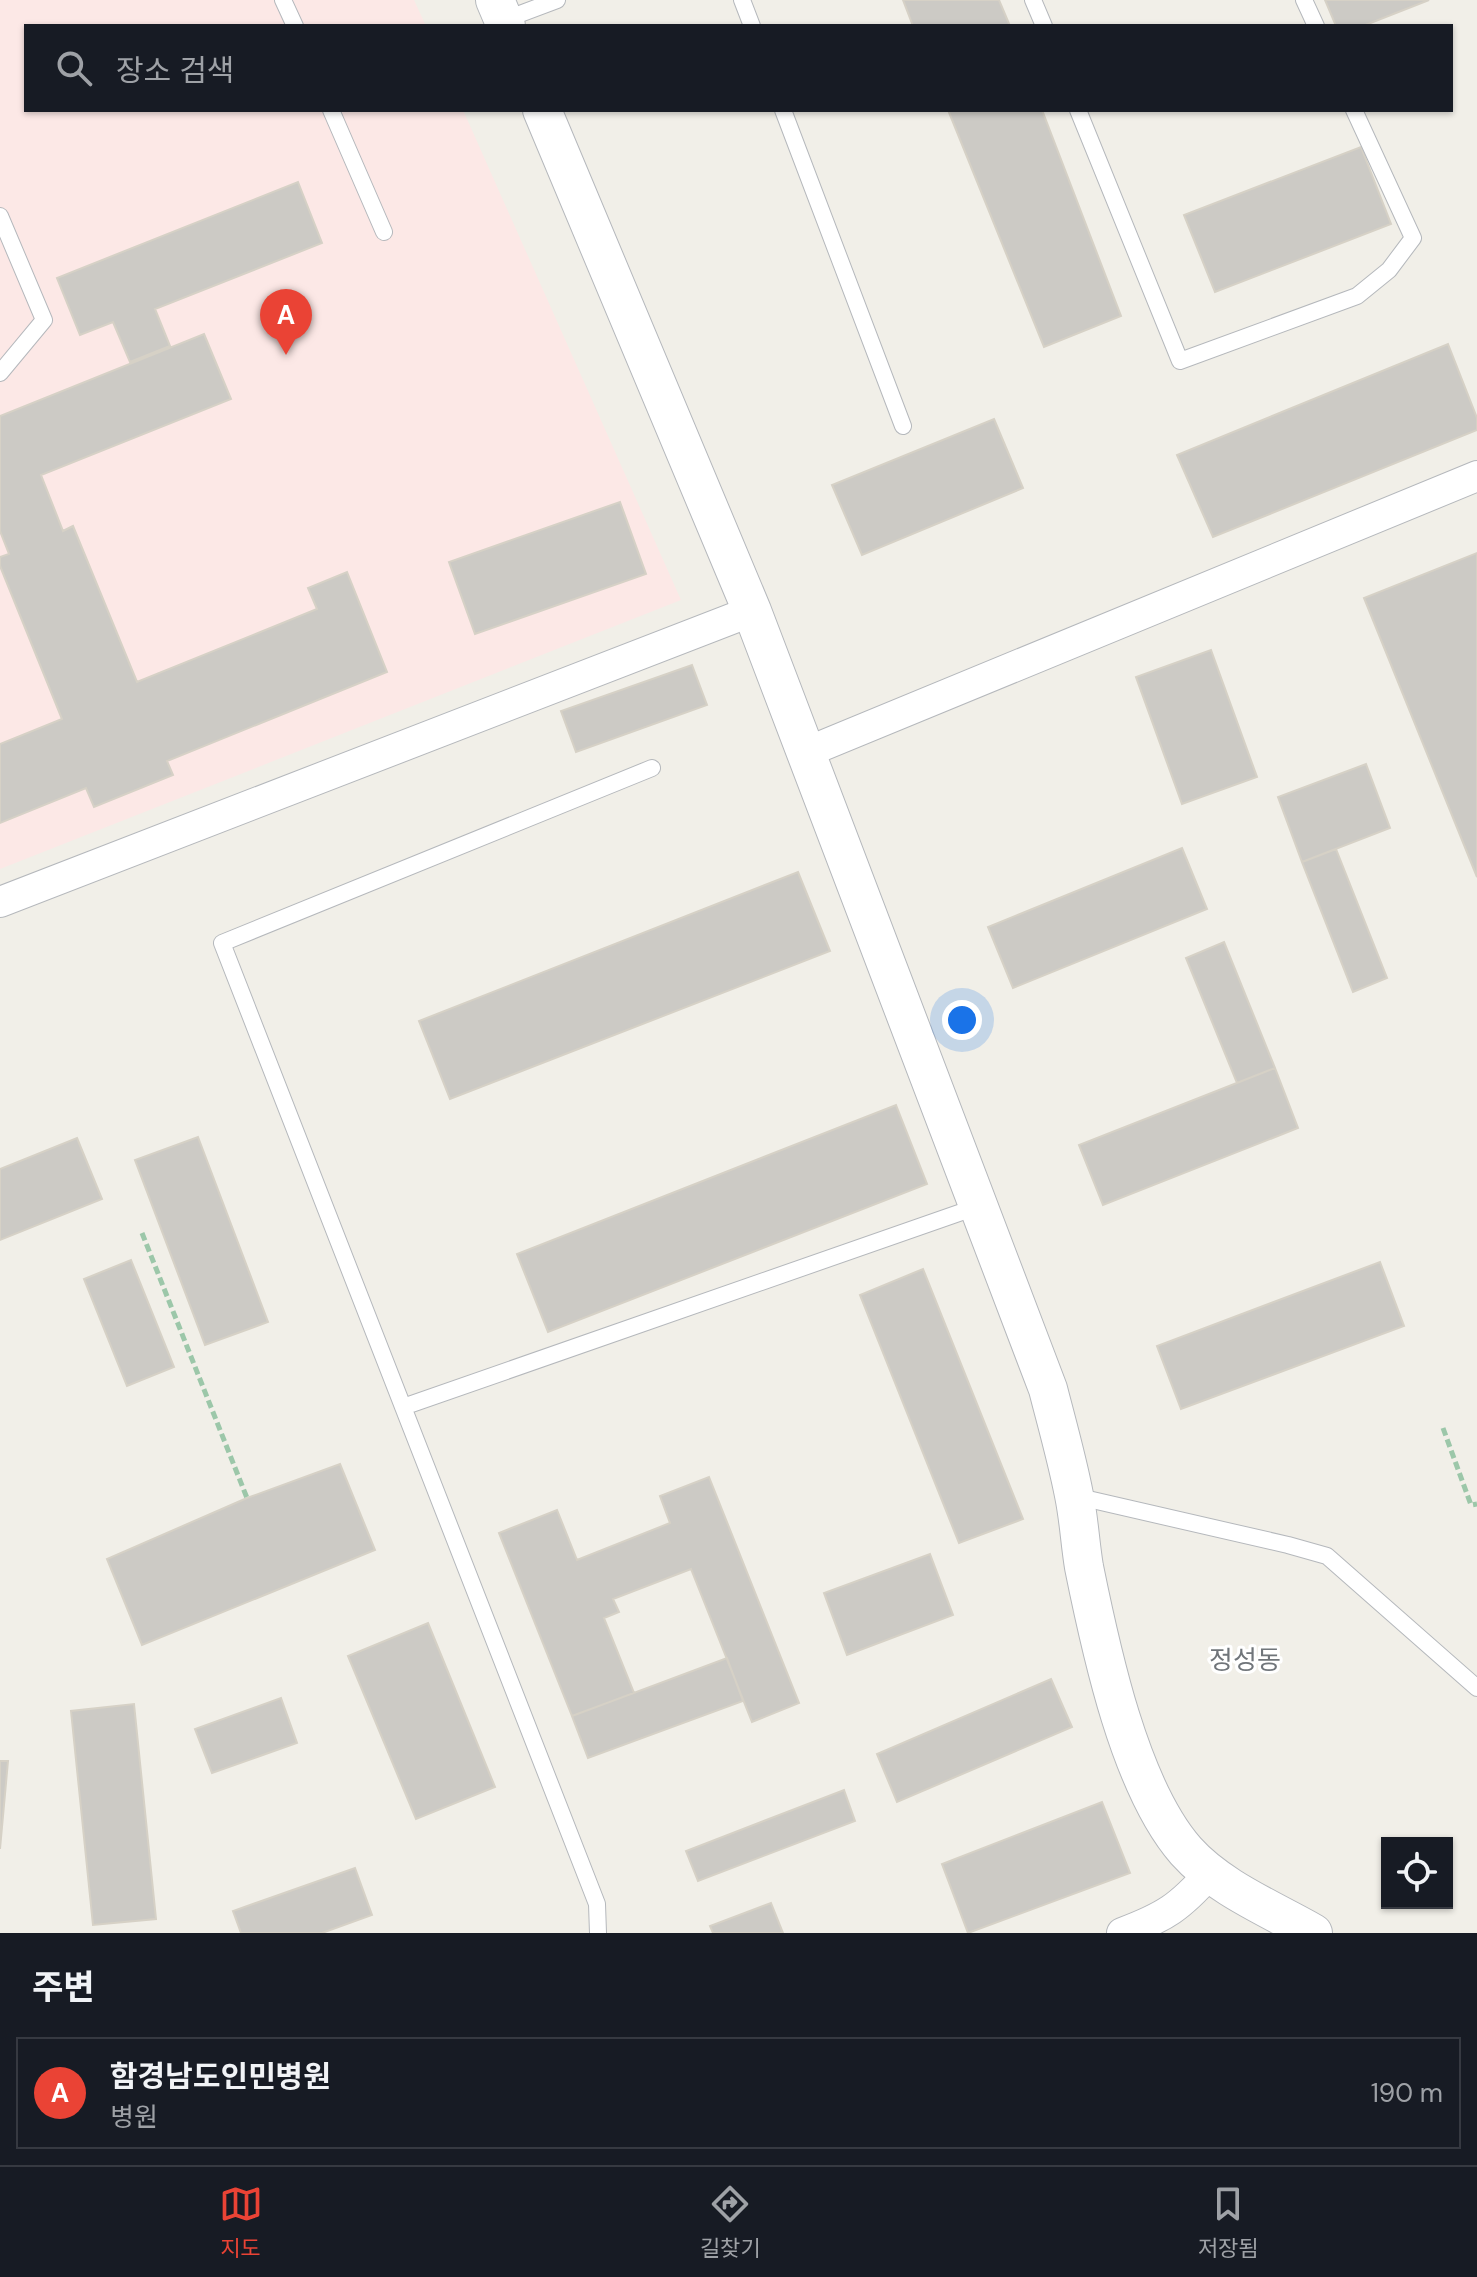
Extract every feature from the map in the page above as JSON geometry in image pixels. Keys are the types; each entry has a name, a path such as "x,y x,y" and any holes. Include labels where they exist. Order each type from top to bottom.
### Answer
{"street":[{"path":"543,112 752,611 1048,1389 1075,1496 1084,1565 1124,1723 1162,1819 1187,1851 1210,1873 1313,1933"},
{"path":"807,752 1477,476"},
{"path":"0,902 752,611"},
{"path":"1122,1933 1169,1913 1184,1902 1210,1873"}],"lane":[{"path":"283,0 294,24"},
{"path":"502,15 557,0"},
{"path":"742,0 751,24"},
{"path":"1033,0 1043,24"},
{"path":"1304,0 1315,24"},
{"path":"332,112 384,232"},
{"path":"784,112 903,426"},
{"path":"1079,112 1180,361 1357,296 1389,270 1413,238 1355,112"},
{"path":"0,216 44,320 0,373"},
{"path":"598,1933 597,1904 222,943 652,768"},
{"path":"403,1407 979,1206"},
{"path":"1075,1496 1327,1556 1477,1688"}],"path":[{"path":"142,1233 247,1498"},
{"path":"1443,1428 1471,1505 1477,1504"}],"shaded area":[{"path":"0,0 414,0 425,24 24,24 24,112 464,112 681,600 0,869"}],"building":[{"path":"903,0 999,0 1009,24 912,24"},
{"path":"1325,0 1429,0 1368,24 1335,24"},
{"path":"949,112 1043,112 1121,316 1044,347"},
{"path":"1361,147 1391,224 1215,292 1184,215"},
{"path":"298,182 322,243 155,309 170,346 130,362 113,322 80,335 57,278"},
{"path":"204,334 231,399 41,475 63,531 73,526 137,682 317,609 308,588 347,572 387,672 167,761 173,775 94,807 86,788 0,823 0,744 62,719 0,566 0,557 9,554 0,531 0,416"},
{"path":"1448,344 1477,418 1477,430 1213,537 1177,455"},
{"path":"994,419 1023,488 862,555 832,485"},
{"path":"620,502 646,574 475,634 449,562"},
{"path":"1477,553 1477,877 1364,598"},
{"path":"1211,650 1257,777 1182,804 1136,677"},
{"path":"692,665 707,705 576,752 561,711"},
{"path":"1366,764 1390,828 1302,862 1278,797"},
{"path":"1182,848 1207,909 1013,988 988,927"},
{"path":"1336,849 1387,978 1353,992 1302,862"},
{"path":"798,872 830,951 450,1099 419,1021"},
{"path":"1224,942 1275,1068 1237,1083 1186,958"},
{"path":"1275,1068 1298,1128 1103,1205 1079,1145"},
{"path":"896,1105 927,1184 548,1332 517,1254"},
{"path":"198,1137 268,1322 205,1345 135,1160"},
{"path":"77,1138 102,1199 0,1240 0,1169"},
{"path":"131,1260 174,1367 127,1386 84,1279"},
{"path":"1380,1262 1404,1326 1181,1409 1157,1346"},
{"path":"923,1269 1023,1519 959,1543 860,1295"},
{"path":"340,1464 375,1550 142,1645 107,1559 247,1498"},
{"path":"709,1477 799,1703 752,1722 691,1569 613,1599 619,1612 604,1618 634,1693 572,1716 499,1533 557,1510 577,1560 670,1523 660,1496"},
{"path":"930,1554 953,1615 847,1655 824,1593"},
{"path":"428,1623 495,1787 416,1819 348,1656"},
{"path":"727,1658 743,1701 588,1758 572,1716"},
{"path":"1051,1679 1072,1727 897,1802 877,1754"},
{"path":"281,1698 297,1743 212,1773 195,1729"},
{"path":"134,1704 156,1919 93,1925 71,1711"},
{"path":"0,1761 8,1761 0,1849"},
{"path":"844,1790 855,1821 698,1881 686,1851"},
{"path":"1102,1802 1130,1873 968,1933 942,1864"},
{"path":"355,1868 372,1915 322,1933 241,1933 233,1911"},
{"path":"771,1903 783,1933 713,1933 710,1926"}],"place":[{"name":"함경남도인민병원","path":"286,355"}],"district":[{"name":"정성동","path":"1245,1660"}]}
